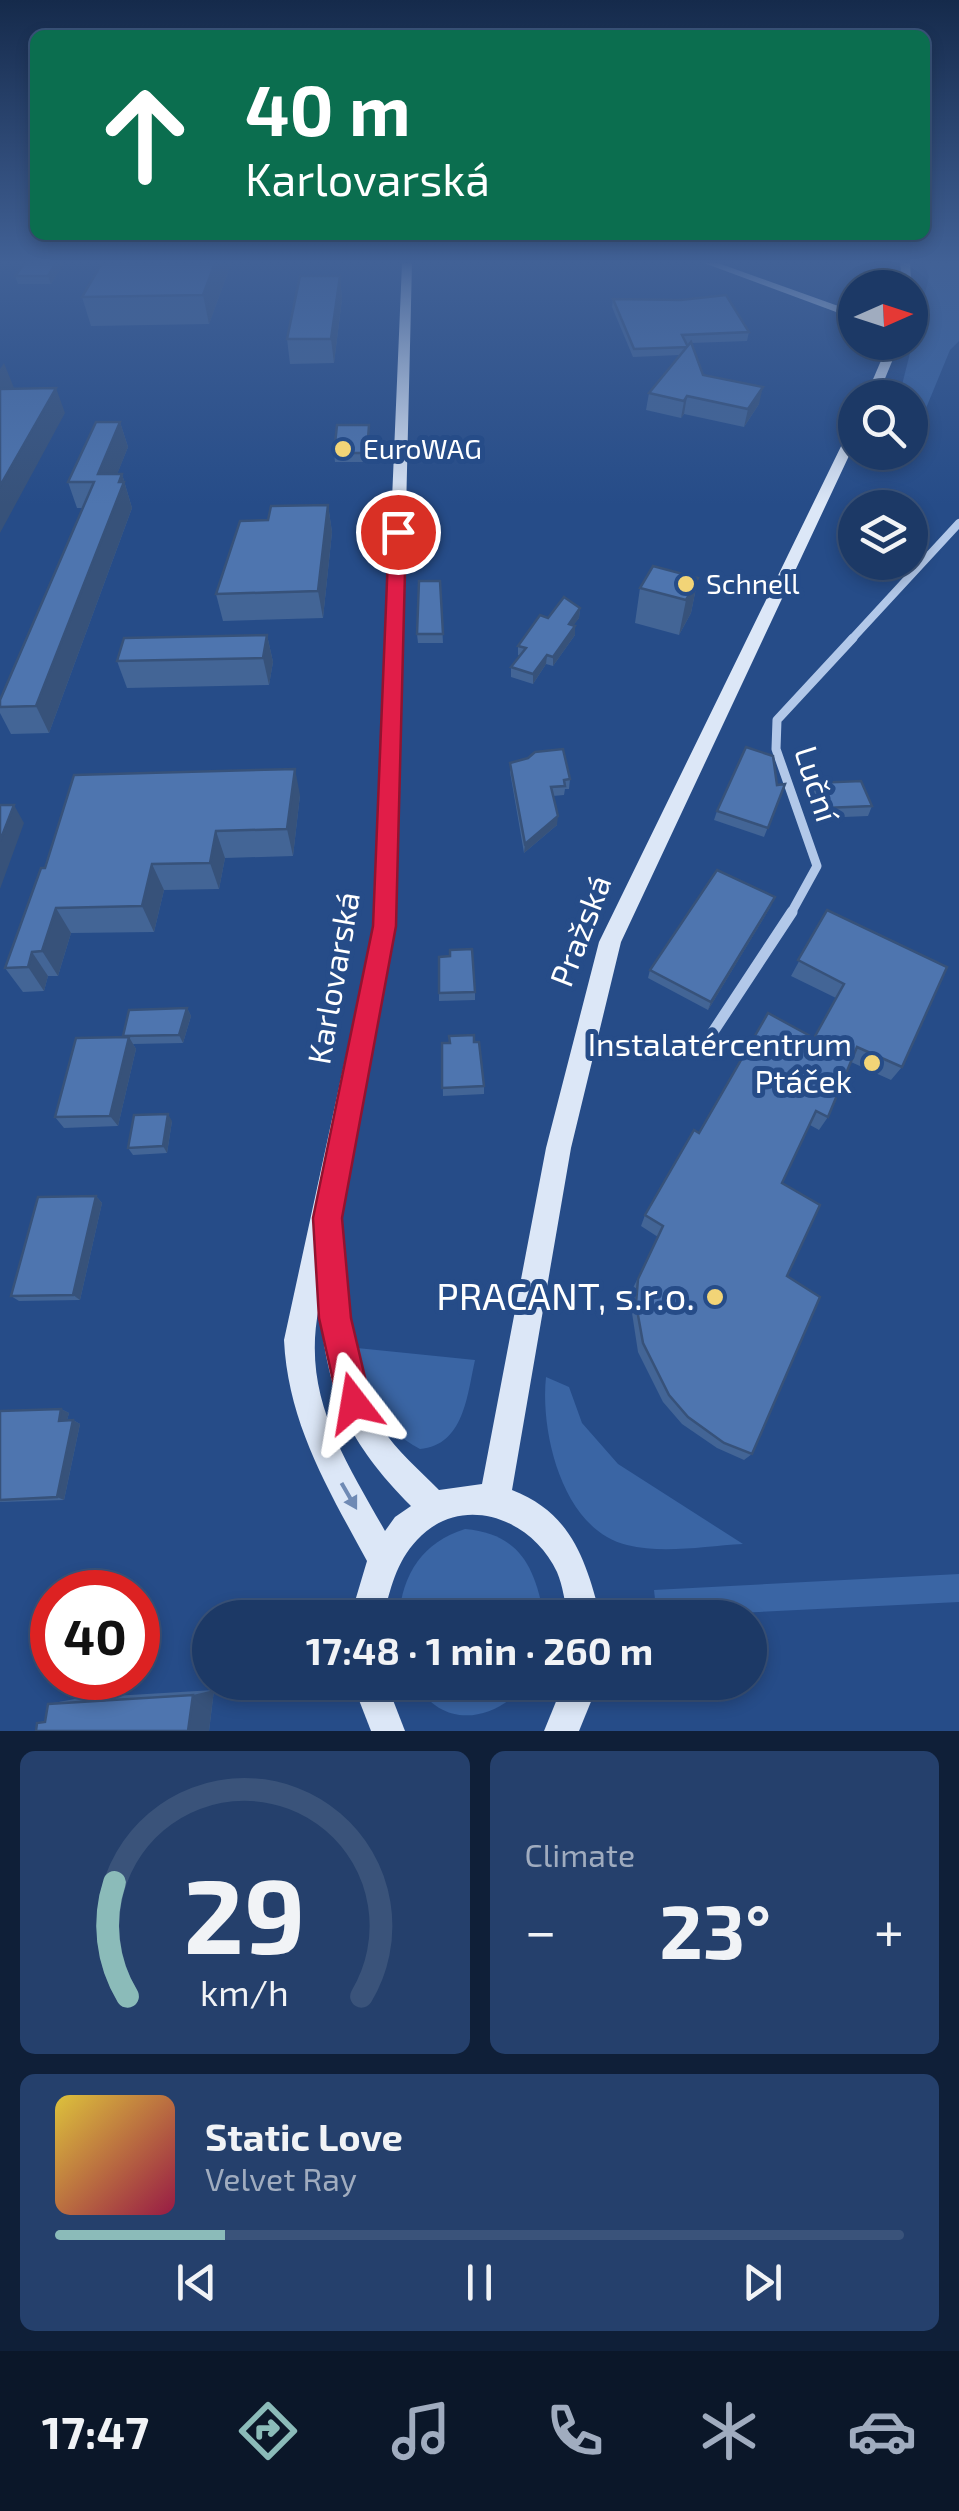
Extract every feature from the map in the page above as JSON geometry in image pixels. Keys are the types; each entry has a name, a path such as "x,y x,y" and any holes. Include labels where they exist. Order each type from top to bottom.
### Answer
{"main road":[{"name":"Karlovarská","path":"383,1560 326,1458 313,1428 298,1366 302,1314 384,926 404,344"},
{"name":"Pražská","path":"495,1498 545,1220 588,1016 610,942 838,466"},
{"path":"330,1190 330,1281 354,1403 368,1434 432,1508"},
{"path":"371,1600 383,1560 413,1520 453,1499 495,1498 521,1508 544,1526 564,1551 581,1600"},
{"path":"376,1700 388,1731"},
{"path":"561,1731 574,1700"}],"street":[{"name":"Luční","path":"709,1038 748,974 802,900 817,866 776,749 778,720 959,523"}],"shaded area":[{"path":"928,344 956,344 928,403 928,380 903,380 908,360 928,360"},
{"path":"357,1348 475,1360 466,1403 455,1429 435,1446 420,1449 406,1440 376,1407"},
{"path":"546,1377 569,1387 582,1423 618,1464 743,1544 641,1548 605,1536 586,1520 560,1476 552,1451"},
{"path":"465,1529 484,1532 512,1546 530,1569 540,1600 401,1600 417,1562 450,1535"},
{"path":"959,1574 959,1602 767,1612 767,1600 655,1600 654,1590"},
{"path":"429,1700 508,1700 470,1715 440,1709"}],"building":[{"path":"632,344 686,344 688,347 634,349"},
{"path":"690,344 703,375 763,387 748,409 687,396 684,401 649,393"},
{"path":"56,388 0,486 0,389"},
{"path":"96,422 120,422 98,474 122,474 119,482 124,482 36,706 0,707 94,482 68,482"},
{"path":"337,425 369,425 367,453 334,453"},
{"path":"328,505 318,591 216,594 240,521 268,520 271,506"},
{"path":"653,566 698,578 686,600 640,588"},
{"path":"419,581 440,581 443,634 417,634"},
{"path":"564,597 580,608 569,624 575,626 553,657 547,655 533,674 511,667 526,648 518,646 540,615 548,618"},
{"path":"267,635 263,658 117,661 124,638"},
{"path":"746,747 773,756 777,785 785,784 768,828 717,811"},
{"path":"563,749 570,779 564,780 565,786 551,787 558,816 525,844 510,763 535,752"},
{"path":"295,769 287,829 216,831 210,863 152,864 142,906 56,908 42,951 32,952 28,967 5,968 41,868 45,868 74,775"},
{"path":"861,781 872,806 824,808 814,783"},
{"path":"0,805 14,805 0,841"},
{"path":"717,870 775,897 711,1002 650,970"},
{"path":"827,910 947,967 902,1067 857,1047 828,1117 816,1111 782,1183 820,1205 787,1276 820,1297 752,1454 724,1443 688,1417 669,1395 643,1343 636,1304 638,1279 663,1226 645,1215 694,1130 699,1133 768,1013 814,1038 844,984 798,960"},
{"path":"472,949 475,992 439,993 439,957 450,956 450,950"},
{"path":"187,1008 179,1035 123,1036 129,1010"},
{"path":"474,1035 474,1042 479,1042 484,1086 442,1088 442,1043 450,1043 449,1036"},
{"path":"129,1037 110,1116 55,1117 76,1038"},
{"path":"168,1114 163,1146 128,1148 134,1115"},
{"path":"96,1196 73,1295 11,1296 38,1197"},
{"path":"61,1409 59,1421 73,1420 57,1497 0,1500 0,1411"},
{"path":"192,1695 188,1731 36,1731 37,1723 45,1722 48,1704"}],"place":[{"name":"EuroWAG","path":"343,449"},
{"name":"Schnell","path":"686,584"},
{"name":"Instalatércentrum Ptáček","path":"872,1063"},
{"name":"PRACANT, s.r.o.","path":"715,1297"}],"route":[{"path":"354,1403 335,1318 328,1218 330,1190 384,926 398,532"}]}
